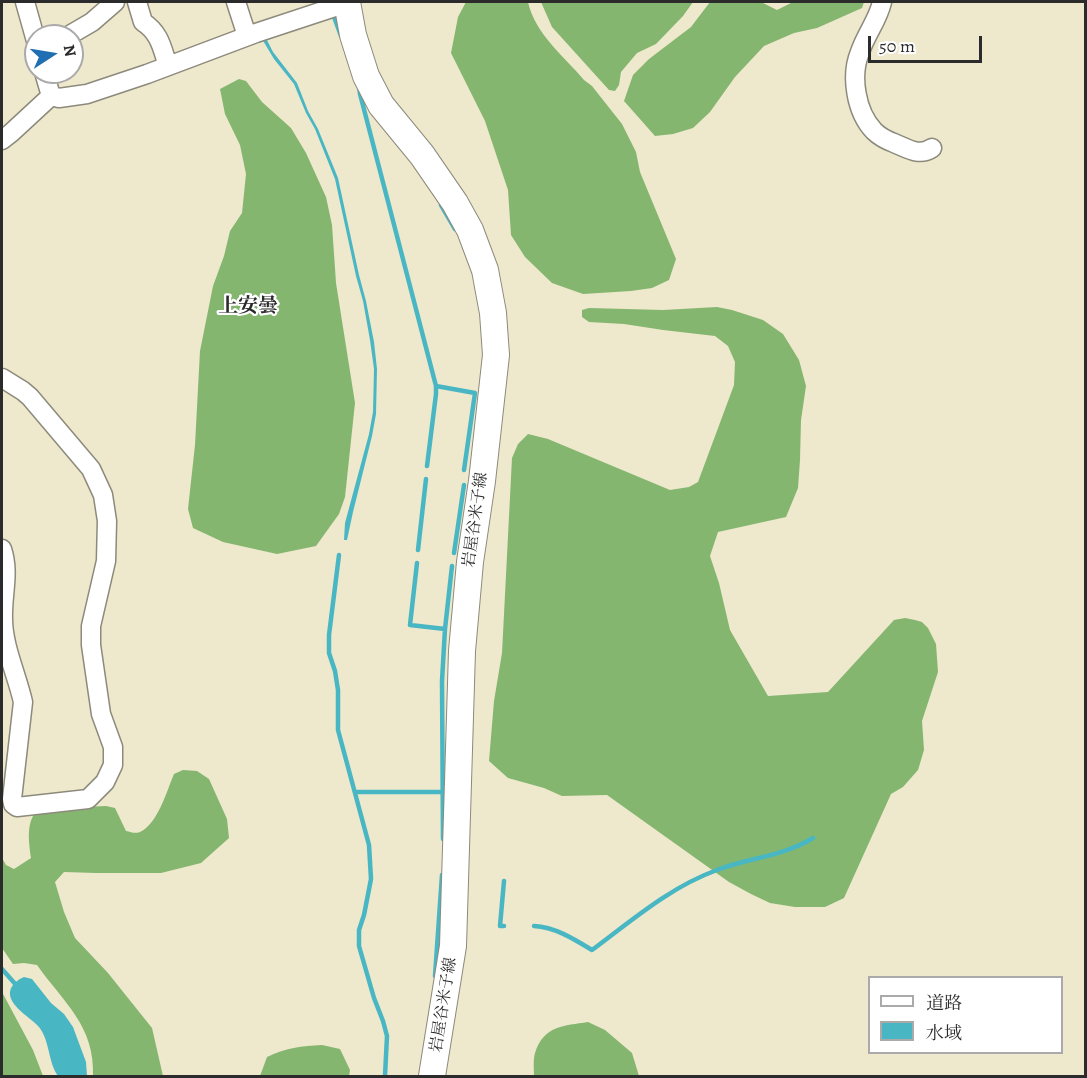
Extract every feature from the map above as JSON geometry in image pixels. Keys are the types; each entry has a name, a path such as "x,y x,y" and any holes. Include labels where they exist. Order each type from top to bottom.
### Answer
{"main road":[{"name":"岩屋谷米子線","path":"347,2 353,36 366,76 381,105 422,155 455,203 470,230 485,270 493,313 496,355 468,581 462,651 453,946 432,1077"}],"street":[{"path":"26,2 32,24"},
{"path":"84,27 115,2"},
{"path":"137,2 135,27 151,28 159,39 168,66"},
{"path":"236,2 247,36"},
{"path":"51,96 59,98 87,94 347,2"},
{"path":"882,2 879,14 859,52 857,61 856,88 861,111 873,130 886,140 917,152 932,148"},
{"path":"48,84 51,96"},
{"path":"2,140 51,96"},
{"path":"2,378 30,397 84,460 98,483 106,508 106,561 91,626 91,645 101,714 113,747 113,765 105,782 88,799 17,807 13,804 23,702 3,621 7,571 2,549"}],"green space":[{"path":"466,2 528,2 537,24 551,44 592,86 622,124 636,152 640,172 676,259 669,280 652,288 583,294 552,283 525,257 511,235 508,190 485,121 451,53 458,17"},
{"path":"541,2 693,2 656,44 637,53 621,72 619,85 615,91 609,90 552,27"},
{"path":"710,2 761,2 777,10 793,2 864,2 862,8 817,28 794,33 764,46 735,77 710,112 693,128 655,136 624,101 633,75 649,59 691,27"},
{"path":"239,79 246,81 262,102 291,128 306,153 326,197 332,225 336,283 355,403 345,497 339,514 316,546 277,554 223,542 193,528 188,509 195,445 200,351 213,286 230,231 242,213 246,174 240,145 225,114 220,89"},
{"path":"717,307 763,320 783,334 799,360 806,386 801,420 798,488 786,517 718,532 710,556 730,630 768,696 828,692 894,620 905,618 922,622 928,628 936,644 938,672 922,721 924,750 918,770 903,787 891,794 844,898 825,907 795,907 770,903 729,882 607,795 562,796 544,788 508,778 489,761 494,701 502,653 512,458 518,444 528,434 548,439 670,490 689,487 698,482 734,385 735,362 728,346 715,336 624,324 589,322 582,317 582,310 589,308 663,310"},
{"path":"183,770 197,771 209,779 227,819 229,838 201,863 161,873 64,872 55,882 75,938 108,973 152,1028 163,1076 93,1076 89,1043 76,1016 37,965 13,964 2,948 2,858 6,865 14,869 31,858 30,825 39,809 106,806 115,808 126,831 140,832 152,822 157,814 174,774"},
{"path":"2,992 33,1050 43,1076 2,1076"},
{"path":"588,1022 605,1030 632,1053 639,1076 534,1076 535,1053 549,1032 556,1028"},
{"path":"322,1045 340,1049 350,1070 349,1076 260,1076 267,1057 280,1051"}],"water":[{"path":"268,37 267,40 273,52 297,83 338,178 374,342 377,369 376,414 347,540 344,540 345,523 373,412 374,369 370,340 335,179 294,84 274,59 262,39"},
{"path":"24,977 32,979 73,1027 86,1062 87,1076 58,1076 43,1033 11,1000 12,986"}],"waterway":[{"path":"333,14 341,36"},
{"path":"359,86 436,386 427,466"},
{"path":"441,205 455,229"},
{"path":"436,386 475,393 464,470"},
{"path":"418,550 426,479"},
{"path":"454,553 464,485"},
{"path":"339,555 329,635 329,653 338,690 338,730 369,845 371,879 359,930 359,946 387,1036 385,1076"},
{"path":"417,563 410,625 445,629"},
{"path":"447,840 443,839 442,681 452,566"},
{"path":"355,792 442,792"},
{"path":"534,926 557,931 592,950 667,895 700,877 729,866 790,849 813,838"},
{"path":"435,976 442,875"},
{"path":"504,881 500,926 504,926"},
{"path":"2,969 17,986"}],"district":[{"name":"上安曇","path":"248,307"}]}
